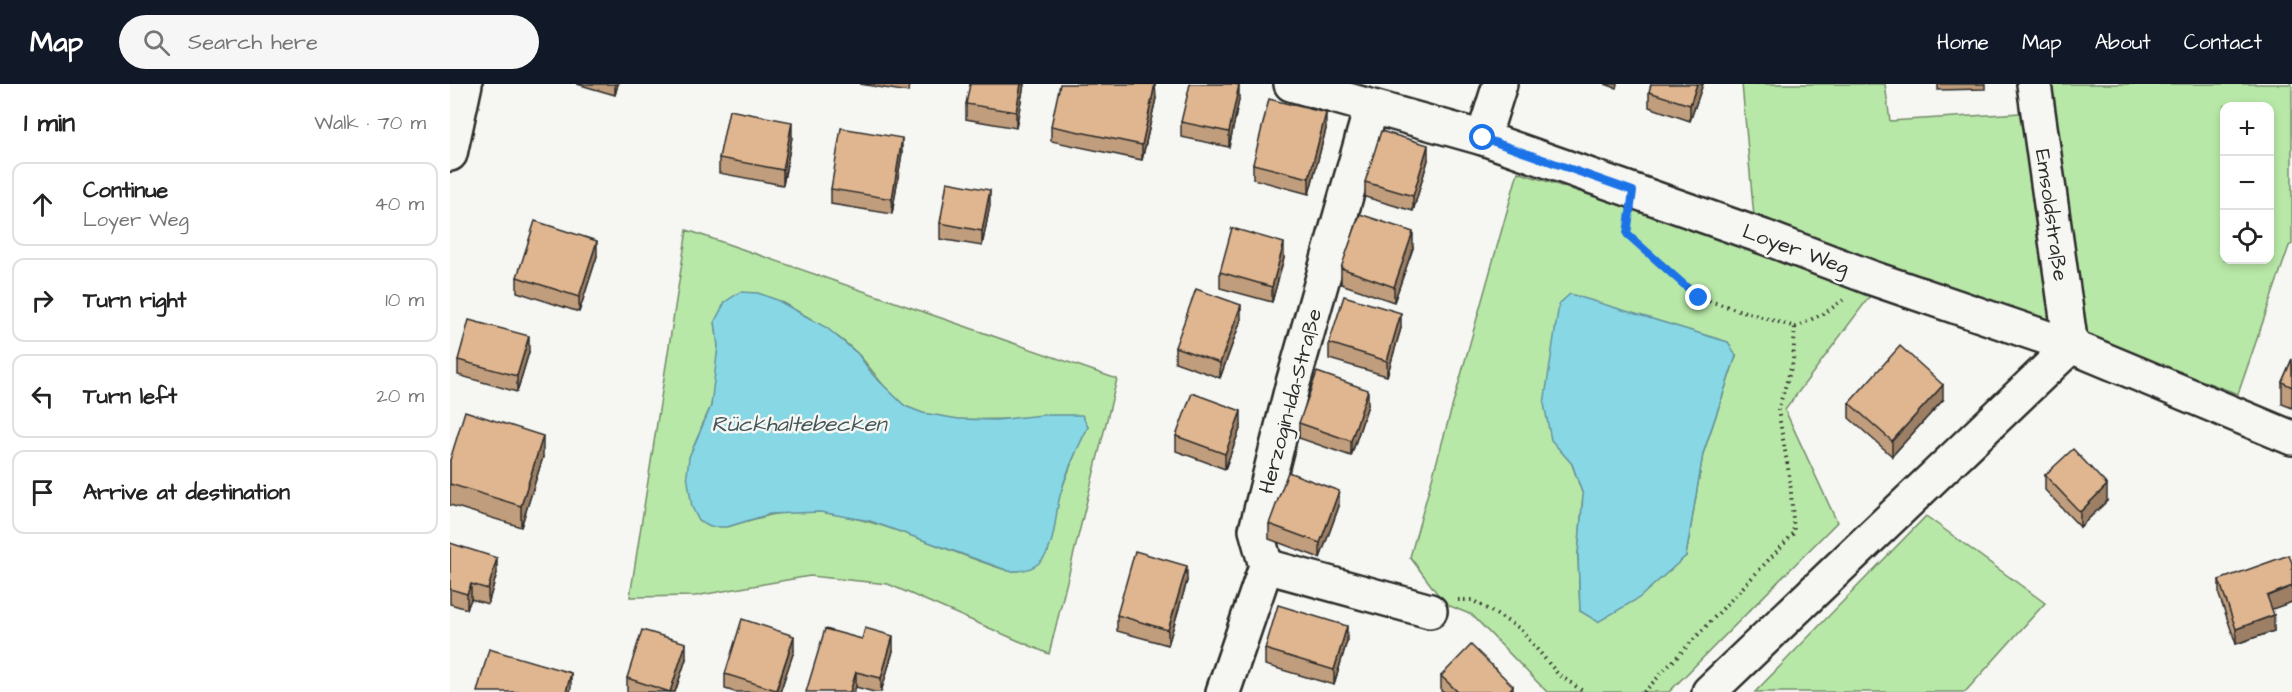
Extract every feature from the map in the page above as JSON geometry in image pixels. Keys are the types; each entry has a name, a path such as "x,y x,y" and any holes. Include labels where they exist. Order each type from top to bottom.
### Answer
{"street":[{"path":"450,154 465,84"},
{"name":"Loyer Weg","path":"1291,84 1483,138 1764,237 1872,278 2071,346 2292,438"},
{"path":"1483,138 1500,84"},
{"name":"Emsoldstraße","path":"2034,84 2071,346"},
{"name":"Herzogin-Ida-Straße","path":"1266,566 1256,530 1293,383 1371,108"},
{"path":"1709,692 2071,346"},
{"path":"1223,692 1266,566 1430,611"}],"path":[{"path":"1633,191 1627,234 1699,298 1795,327 1825,313 1872,278"},
{"path":"1644,692 1794,533 1790,480 1778,410 1793,362 1795,327"},
{"path":"1430,611 1440,600 1472,600 1519,628 1558,674 1584,692"}],"green space":[{"path":"1742,84 1885,84 1890,121 2037,112 2034,84 2292,84 2292,244 2289,246 2238,394 2090,339 2071,346 1754,217"},
{"path":"1518,172 1876,288 1785,410 1837,522 1669,692 1547,692 1472,615 1445,604 1410,557","holes":["1736,356 1703,454 1686,556 1580,611 1578,555 1583,495 1572,464"]},
{"path":"687,230 1117,379 1049,654 888,584 810,576 695,596 630,597","holes":["777,300 819,324 848,345 863,359 893,396 907,407 920,413 962,419 1028,419 1088,427 1059,496 1048,552 1009,571 893,529 845,516 809,511 761,517 727,527 701,428 711,406 717,367 718,346 715,321"]},
{"path":"1926,516 2045,603 1965,692 1755,692"}],"water":[{"name":"Rückhaltebecken","path":"740,292 758,293 777,300 827,328 858,354 873,375 905,406 923,413 959,419 996,420 1043,415 1082,415 1088,427 1065,478 1051,545 1045,557 1032,568 1009,571 870,521 820,512 770,514 727,527 710,527 699,521 692,507 687,475 689,457 711,406 718,346 715,321 725,302"},
{"path":"1570,294 1728,342 1736,356 1703,454 1686,556 1639,598 1598,622 1580,611 1578,555 1583,495 1572,464 1551,440 1544,404 1559,304"}],"building":[{"path":"970,84 1021,84 1016,112 966,104"},
{"path":"1060,84 1155,84 1142,145 1051,126"},
{"path":"1190,84 1239,85 1229,132 1181,122"},
{"path":"1651,84 1697,84 1690,105 1649,92"},
{"path":"1269,99 1326,113 1309,178 1253,164"},
{"path":"729,110 792,122 783,170 719,158"},
{"path":"841,128 902,138 892,199 831,189"},
{"path":"1381,131 1428,145 1413,196 1365,182"},
{"path":"947,182 990,190 982,231 940,223"},
{"path":"1360,214 1413,232 1394,287 1341,268"},
{"path":"535,221 597,241 579,297 517,277"},
{"path":"1232,228 1284,243 1272,287 1220,272"},
{"path":"1196,289 1241,305 1220,363 1175,347"},
{"path":"1344,296 1401,313 1387,361 1329,343"},
{"path":"469,320 529,336 517,376 458,360"},
{"path":"1900,346 1943,385 1892,441 1849,403"},
{"path":"2292,359 2292,387 2282,382"},
{"path":"1317,372 1368,390 1351,441 1299,423"},
{"path":"1192,393 1241,411 1225,454 1176,436"},
{"path":"465,411 543,436 521,506 450,484 450,460"},
{"path":"2073,449 2107,485 2080,512 2045,475"},
{"path":"1288,472 1339,491 1320,543 1269,524"},
{"path":"450,543 497,558 488,589 471,584 467,594 450,589"},
{"path":"1135,551 1187,566 1168,630 1117,615"},
{"path":"2289,555 2292,563 2292,586 2267,596 2274,615 2236,629 2219,580"},
{"path":"1278,605 1347,626 1334,670 1265,649"},
{"path":"742,619 794,636 776,690 725,674"},
{"path":"865,628 893,636 881,678 856,672 850,692 806,692 825,629 862,639"},
{"path":"642,630 686,643 670,692 627,678"},
{"path":"1471,645 1513,686 1508,692 1458,692 1441,676"},
{"path":"489,649 571,673 566,692 477,692"}],"route":[{"path":"1483,138 1633,191 1627,234 1699,298"}]}
